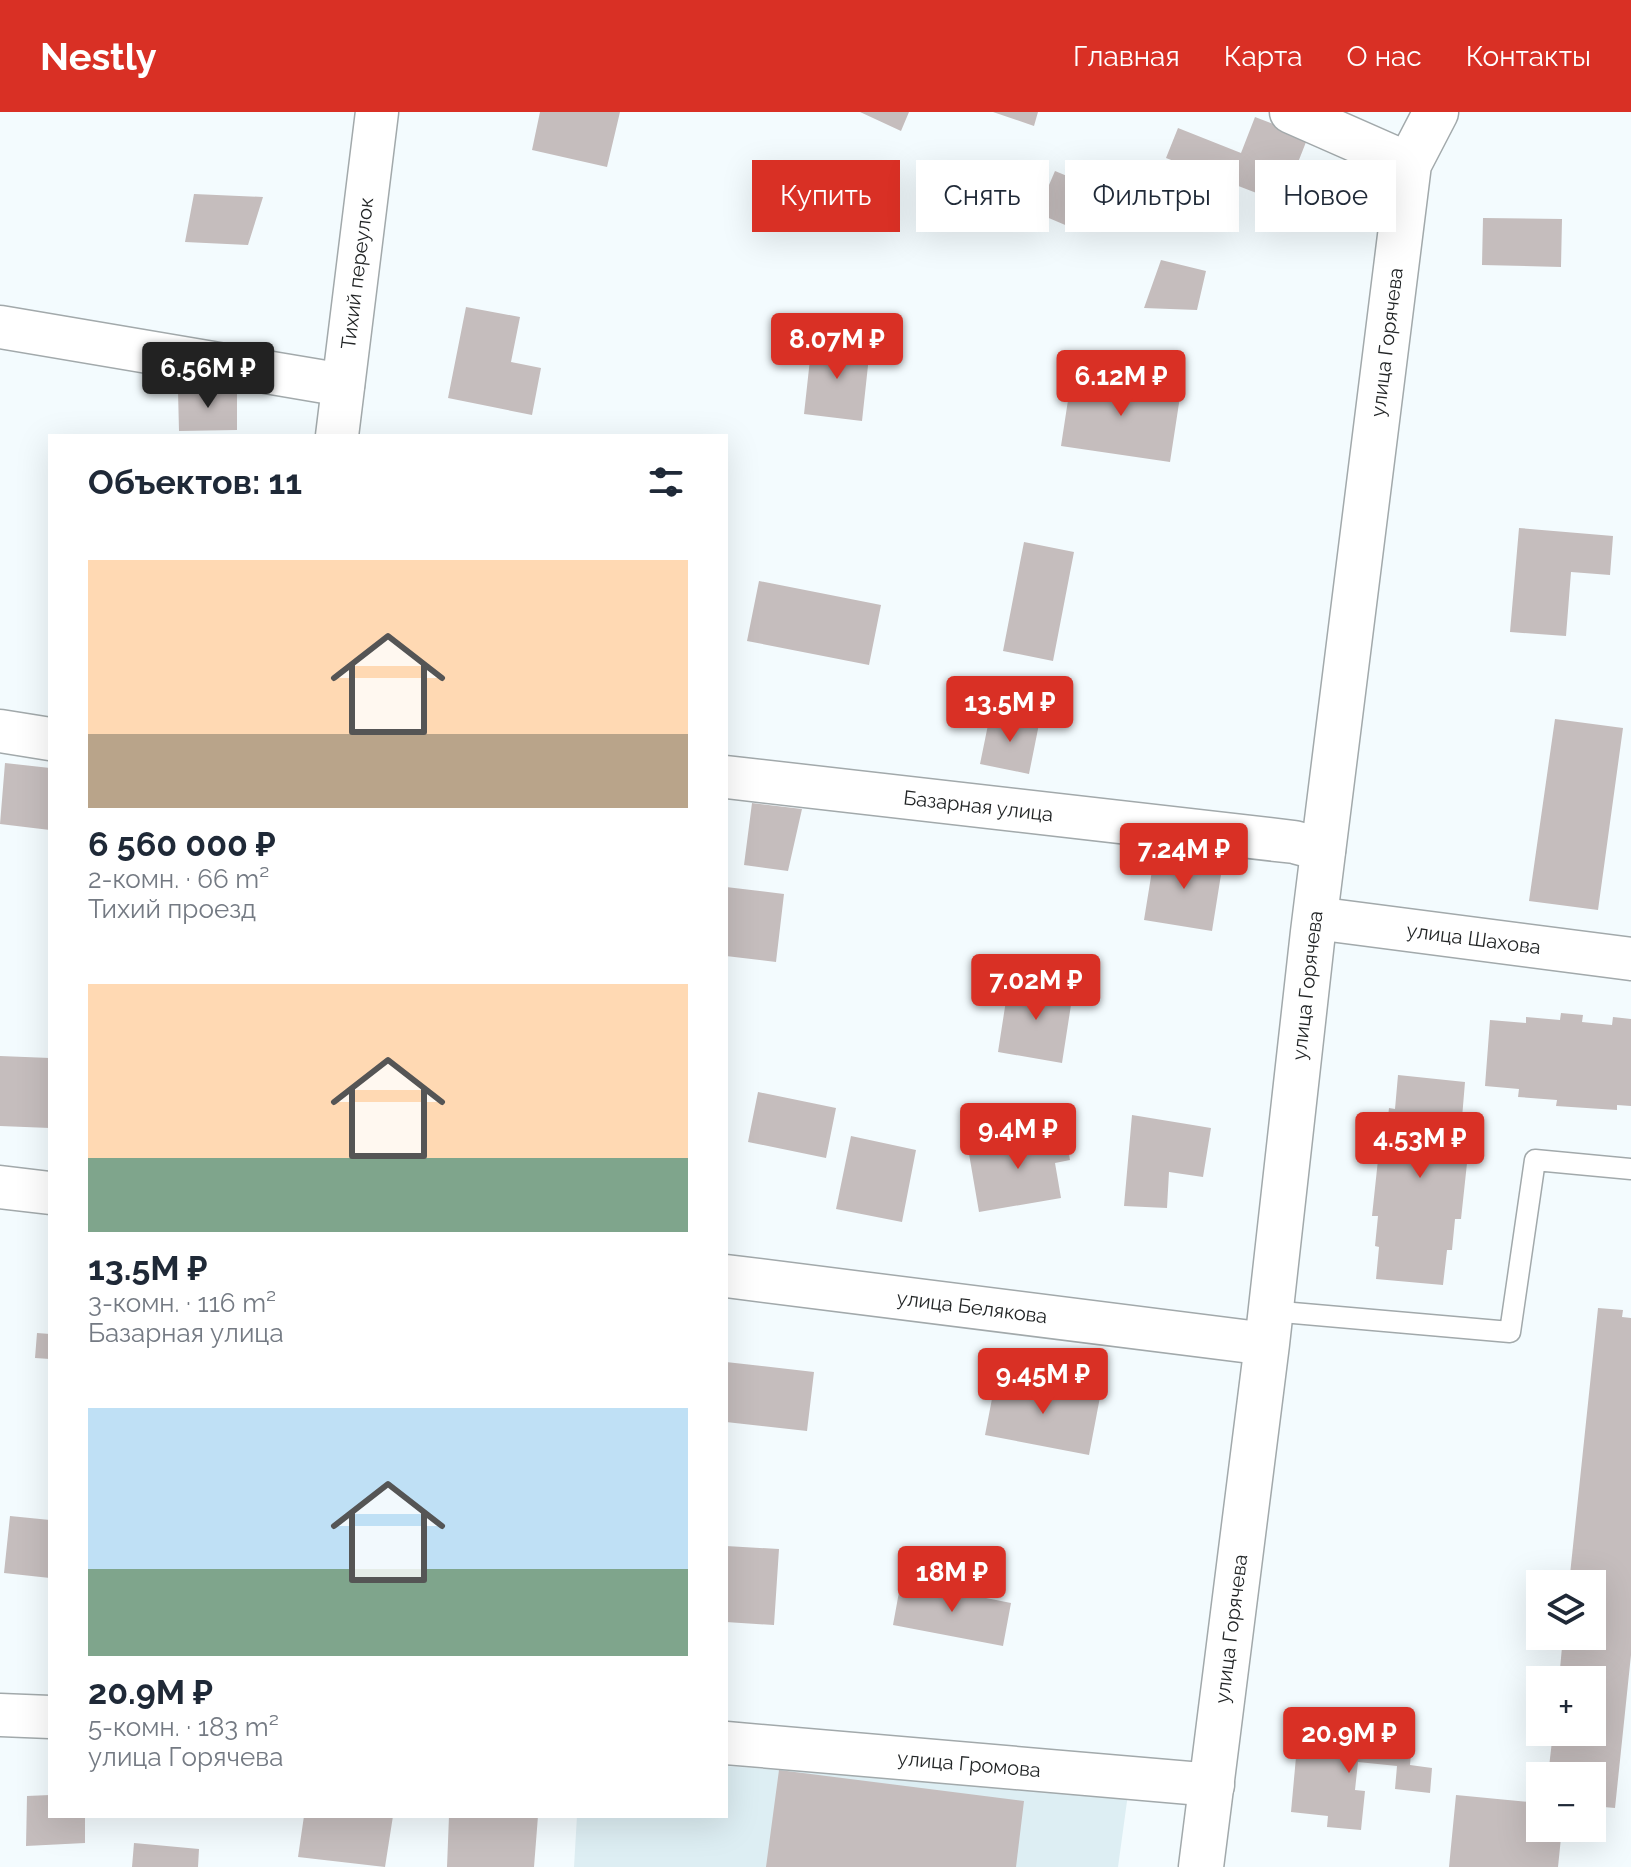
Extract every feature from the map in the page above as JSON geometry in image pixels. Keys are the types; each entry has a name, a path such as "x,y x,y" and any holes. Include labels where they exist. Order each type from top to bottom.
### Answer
{"main road":[{"name":"улица Горячева","path":"1201,1867 1409,164 1436,112"}],"street":[{"name":"Тихий переулок","path":"337,434 377,112"},
{"path":"1291,112 1409,164"},
{"path":"0,327 343,385"},
{"path":"0,731 48,739"},
{"name":"Базарная улица","path":"728,777 1294,842 1324,850"},
{"name":"улица Шахова","path":"1315,918 1631,959"},
{"path":"0,1187 48,1193"},
{"name":"улица Белякова","path":"728,1276 1268,1327"},
{"path":"0,1715 48,1717"},
{"name":"улица Громова","path":"728,1743 1213,1785"}],"lane":[{"path":"1268,1327 1510,1332 1535,1160 1631,1169"}],"shaded area":[{"path":"728,1766 1128,1794 1118,1867 574,1867 577,1818 728,1818"}],"building":[{"path":"540,112 620,112 607,167 532,150"},
{"path":"860,112 909,112 901,131"},
{"path":"993,112 1038,112 1034,126"},
{"path":"1255,117 1308,137 1299,160 1255,160 1255,193 1239,186 1239,160 1166,158 1178,128 1241,153"},
{"path":"1055,171 1065,175 1065,225 1049,218 1049,185"},
{"path":"194,194 263,197 248,245 185,242"},
{"path":"1483,218 1562,219 1561,267 1482,265"},
{"path":"1161,260 1206,271 1197,310 1144,308"},
{"path":"466,307 520,317 511,362 541,368 532,415 448,398"},
{"path":"812,341 870,347 862,421 804,414"},
{"path":"1072,374 1181,390 1170,462 1061,446"},
{"path":"237,390 237,430 179,431 178,391"},
{"path":"1519,528 1613,536 1610,575 1571,572 1566,636 1510,632"},
{"path":"1024,542 1074,552 1053,661 1003,651"},
{"path":"759,581 881,605 869,665 747,641"},
{"path":"990,715 1039,724 1029,774 980,764"},
{"path":"1555,719 1623,728 1598,910 1529,901"},
{"path":"5,763 48,768 48,830 0,824"},
{"path":"752,803 802,809 788,871 744,865"},
{"path":"1155,852 1223,862 1212,931 1144,920"},
{"path":"728,887 784,894 776,962 728,956"},
{"path":"1009,981 1073,992 1062,1063 998,1052"},
{"path":"1561,1013 1583,1015 1582,1022 1612,1025 1613,1017 1631,1019 1631,1106 1617,1105 1617,1110 1556,1106 1557,1100 1518,1097 1519,1089 1485,1086 1490,1020 1526,1023 1526,1017 1560,1020"},
{"path":"0,1056 48,1058 48,1128 0,1126"},
{"path":"1398,1075 1465,1082 1463,1153 1468,1154 1461,1219 1455,1219 1452,1250 1447,1250 1443,1285 1376,1279 1378,1216 1372,1216 1380,1141 1385,1142 1389,1108 1395,1109"},
{"path":"758,1092 836,1108 826,1158 748,1142"},
{"path":"1132,1115 1211,1128 1203,1177 1169,1172 1167,1208 1124,1206"},
{"path":"1065,1131 1070,1160 1055,1163 1061,1198 979,1212 968,1148"},
{"path":"851,1136 916,1150 902,1222 836,1209"},
{"path":"1598,1308 1623,1310 1622,1317 1631,1318 1631,1655 1615,1808 1606,1807 1606,1762 1550,1762 1551,1746 1606,1746 1606,1666 1560,1666 1562,1650 1606,1650 1606,1570 1570,1570"},
{"path":"37,1333 48,1334 48,1359 35,1358"},
{"path":"728,1362 814,1372 807,1431 728,1422"},
{"path":"996,1378 1100,1397 1089,1455 985,1435"},
{"path":"10,1516 48,1520 48,1578 4,1573"},
{"path":"728,1546 779,1549 774,1625 728,1622"},
{"path":"901,1581 1011,1603 1003,1646 893,1625"},
{"path":"1329,1727 1400,1735 1399,1752 1411,1753 1410,1765 1432,1768 1430,1793 1395,1789 1397,1766 1358,1762 1355,1790 1365,1791 1361,1830 1327,1827 1328,1816 1291,1812 1297,1746 1327,1749"},
{"path":"779,1770 1024,1801 1016,1867 766,1867"},
{"path":"48,1795 48,1818 85,1818 85,1843 26,1846 27,1796"},
{"path":"1456,1795 1526,1802 1526,1842 1561,1842 1558,1867 1449,1867"},
{"path":"304,1818 393,1818 385,1867 298,1857"},
{"path":"449,1818 538,1818 534,1867 447,1867"},
{"path":"134,1843 199,1849 198,1867 132,1867"}]}
